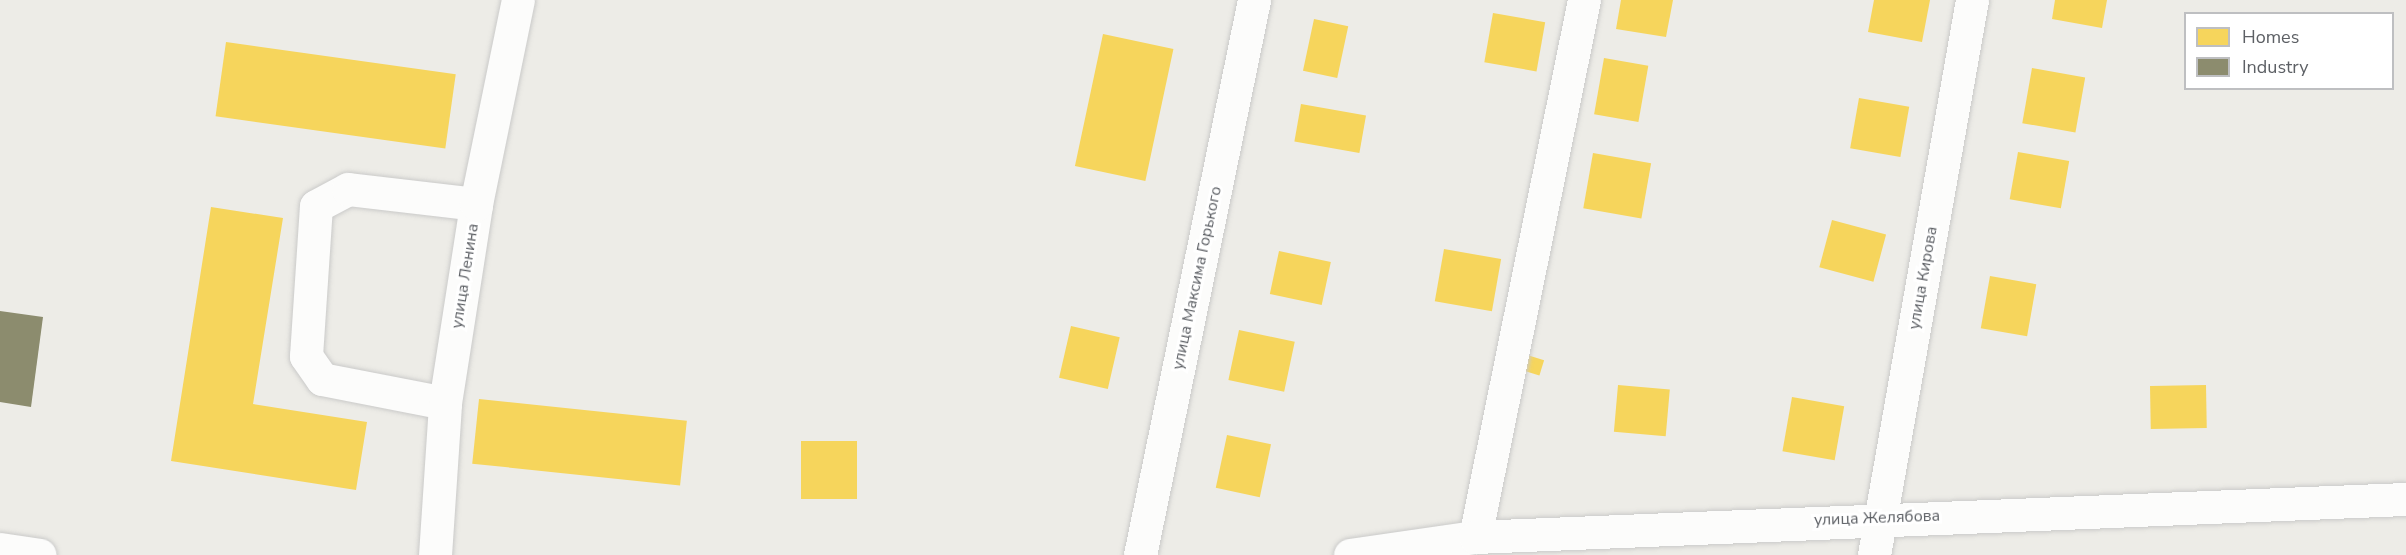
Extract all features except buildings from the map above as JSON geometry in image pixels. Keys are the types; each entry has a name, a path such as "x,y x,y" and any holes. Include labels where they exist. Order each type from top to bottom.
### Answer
{"street":[{"name":"улица Ленина","path":"435,555 445,403 476,204 518,0"},
{"name":"улица Максима Горького","path":"1140,555 1254,0"},
{"path":"1475,537 1584,0"},
{"name":"улица Кирова","path":"1874,555 1972,0"},
{"path":"445,403 322,379 306,356 316,206 348,189 476,204"},
{"name":"улица Желябова","path":"1350,555 1475,537 1881,518 2406,499"},
{"path":"0,549 40,555"}]}
